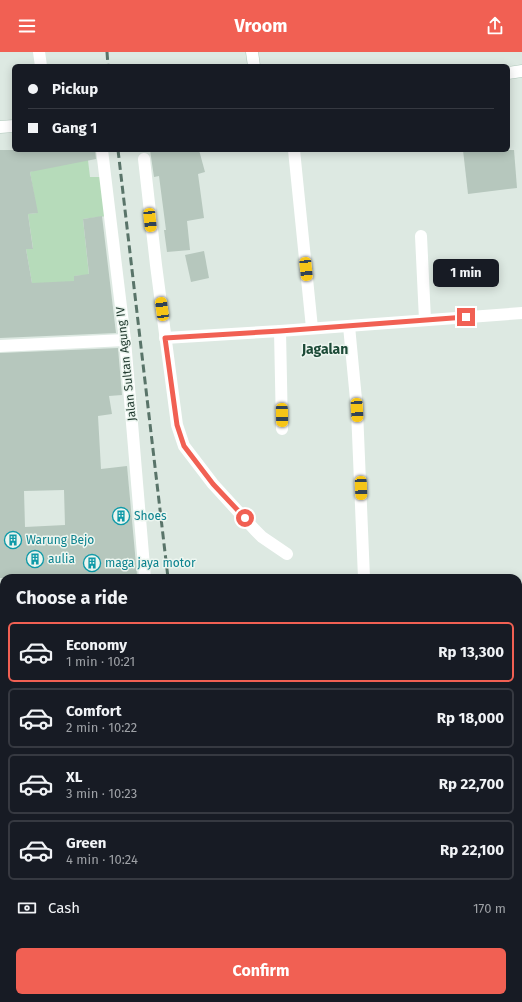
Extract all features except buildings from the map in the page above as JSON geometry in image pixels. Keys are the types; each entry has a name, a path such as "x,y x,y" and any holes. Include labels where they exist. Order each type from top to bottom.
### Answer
{"street":[{"path":"39,52 41,64"},
{"path":"252,52 254,64"},
{"path":"510,73 522,71"},
{"path":"0,127 12,126"},
{"name":"Jalan Sultan Agung IV","path":"102,152 125,340 145,574"},
{"path":"294,152 312,328"},
{"path":"144,159 177,425 184,446 213,484 255,530 262,537 287,554"},
{"path":"421,236 425,320"},
{"path":"165,338 522,313"},
{"path":"349,326 357,410 364,574"},
{"path":"280,331 282,429"},
{"path":"0,346 125,340"}],"green space":[{"path":"87,152 90,177 103,177 107,216 83,219 89,275 74,276 74,285 32,283 26,249 33,248 28,214 37,213 30,172"}],"railway":[{"path":"107,52 108,64"},
{"path":"118,152 168,574"}],"place":[{"name":"Shoes","path":"121,516"},
{"name":"Warung Bejo","path":"13,540"},
{"name":"aulia","path":"35,559"},
{"name":"maga jaya motor","path":"92,563"}],"district":[{"name":"Jagalan","path":"325,349"}],"route":[{"path":"245,518 213,484 184,446 177,425 165,338 466,317"}]}
